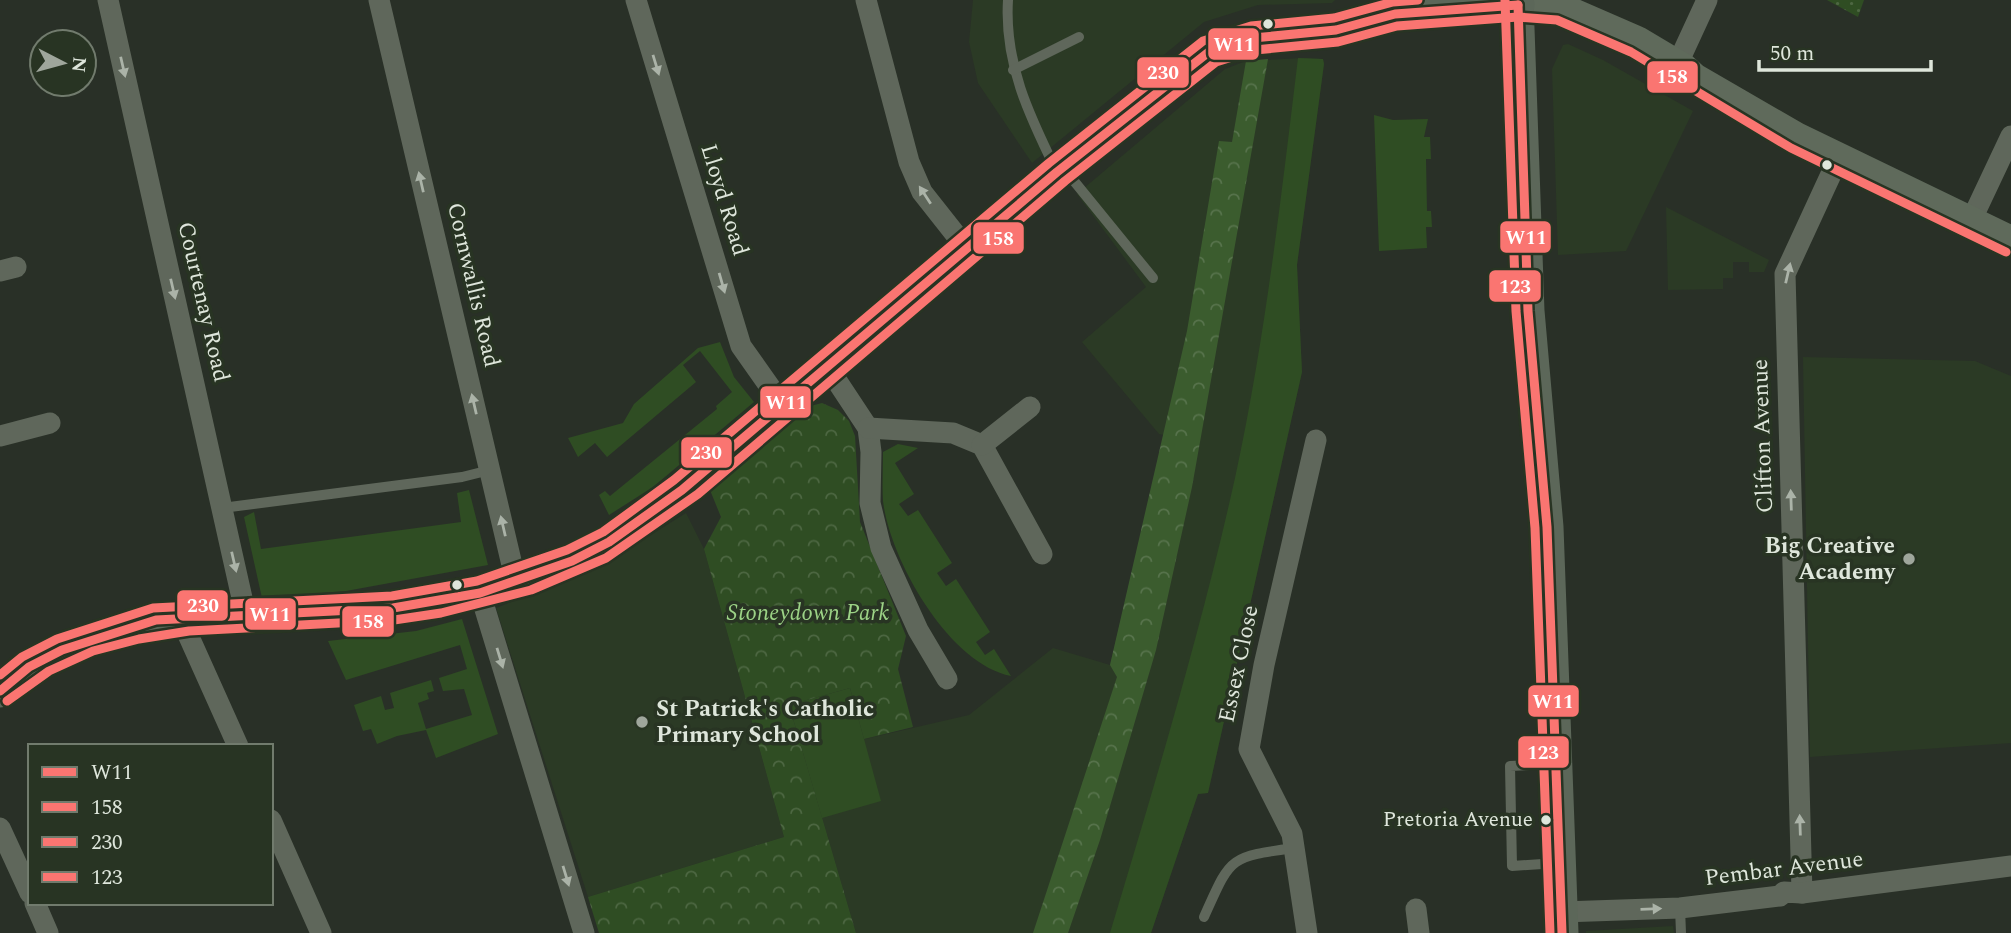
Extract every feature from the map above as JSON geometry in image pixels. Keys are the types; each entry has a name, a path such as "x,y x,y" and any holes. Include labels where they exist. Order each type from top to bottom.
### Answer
{"main road":[{"path":"1518,3 1528,311 1547,527 1562,923"},
{"path":"0,691 29,667 62,650 156,620 393,608 480,593 516,582 609,542 706,471 1060,170 1111,133 1196,60 1240,40 1336,30 1395,14 1518,3 1568,11 1637,41 1694,78 1839,158 2011,241"}],"street":[{"name":"Courtenay Road","path":"108,0 246,616"},
{"name":"Cornwallis Road","path":"379,0 516,582"},
{"name":"Lloyd Road","path":"636,0 741,346 782,404"},
{"path":"866,0 913,172 922,192 967,249"},
{"path":"1677,65 1707,0"},
{"path":"1970,223 2011,136"},
{"name":"Clifton Avenue","path":"1802,893 1785,274 1839,158"},
{"path":"827,366 867,428 871,452 870,503 881,548 918,630 947,679"},
{"path":"982,444 1030,407"},
{"path":"0,436 50,424"},
{"path":"867,428 953,433 982,444 1042,554"},
{"name":"Essex Close","path":"1307,933 1294,848 1283,812 1254,763 1249,749 1264,665 1316,440"},
{"path":"480,593 584,933"},
{"path":"181,620 236,744"},
{"path":"273,825 321,933"},
{"path":"0,828 28,889"},
{"name":"Pembar Avenue","path":"1562,923 1780,896 1784,892 1802,893 2011,866"},
{"path":"36,905 48,933"},
{"path":"1416,909 1419,933"}],"lane":[{"path":"1008,0 1007,35 1013,70 1029,114 1060,170 1153,278"},
{"path":"1013,70 1079,37"},
{"path":"222,508 462,477 489,470"},
{"path":"1557,763 1510,766 1512,866 1560,863"},
{"path":"1204,917 1225,871 1245,855 1294,848"},
{"path":"1680,908 1681,933"}],"shaded area":[{"path":"973,0 1335,0 1332,3 1258,5 1204,22 1032,163 978,83 969,42"},
{"path":"1568,44 1603,60 1693,111 1626,251 1558,255 1552,69 1563,45"},
{"path":"1323,59 1324,64 1297,265 1302,372 1208,793 1198,794 1151,933 856,933 789,705 850,688 865,739 969,715 1053,648 1110,665 1164,435 1159,434 1082,342 1146,287 1077,194 1225,69 1246,61"},
{"path":"1666,207 1769,260 1764,272 1749,272 1749,262 1733,262 1733,278 1723,278 1723,289 1668,290"},
{"name":"Big Creative Academy","path":"1803,357 1975,361 2011,376 2011,743 1810,757"},
{"name":"St Patrick's Catholic Primary School","path":"686,513 704,549 784,837 588,897 496,608 601,566"},
{"path":"1673,926 1674,933 1586,933 1586,931"}],"green space":[{"path":"1827,0 1864,0 1858,17"},
{"path":"1298,58 1323,59 1324,64 1297,265 1302,372 1208,793 1198,794 1151,933 1110,933 1192,650 1235,478 1264,321"},
{"path":"1268,59 1192,487 1156,650 1100,840 1068,933 1033,933 1117,677 1110,665 1187,331 1219,141 1232,142 1246,61"},
{"path":"1374,115 1393,120 1428,119 1424,137 1430,137 1431,159 1426,159 1427,211 1431,211 1432,227 1426,227 1427,248 1379,251"},
{"path":"720,342 734,377 754,402 653,487 609,515 599,495 605,491 610,496 717,409 716,406 732,392 700,351 683,365 696,382 607,457 595,443 578,457 568,438 623,423 634,404 698,348"},
{"name":"Stoneydown Park","path":"822,403 838,410 849,421 855,436 860,522 906,636 898,669 913,727 864,739 850,688 789,705 856,933 599,933 588,897 784,837 704,549 721,517 710,490 807,407"},
{"path":"898,444 918,448 895,463 914,494 899,504 908,516 918,510 952,563 937,573 946,586 956,579 990,632 976,642 985,655 994,649 1011,676 988,667 966,652 945,631 910,579 897,552 883,501 883,452"},
{"path":"469,490 488,565 346,591 262,598 244,517 254,512 261,549 461,522 457,493"},
{"path":"462,619 498,734 436,758 426,730 397,736 377,744 371,729 363,731 354,705 381,696 385,710 394,708 390,693 431,680 434,691 427,693 429,699 418,703 426,729 472,715 464,689 443,691 439,678 467,669 460,645 346,680 328,641 416,631"},
{"path":"850,688 881,801 822,818 789,705"}],"transit line":[{"name":"230","path":"0,675 22,657 57,639 153,608 392,596 477,581 567,550 603,532 674,480 1049,163 1203,41 1251,26 1334,18 1393,2 1418,0"},
{"name":"123","path":"1505,0 1516,311 1535,528 1550,933"},
{"name":"W11","path":"1518,5 1528,311 1547,527 1562,933"},
{"name":"W11","path":"0,691 29,667 62,650 156,620 393,608 480,593 572,561 609,542 682,490 1057,172 1210,51 1253,38 1336,30 1395,14 1518,5"},
{"name":"158","path":"7,701 49,671 93,651 139,639 189,631 394,620 441,613 531,590 606,558 698,494 1065,181 1216,62 1255,50 1338,42 1397,26 1518,17 1557,20 1631,52 1791,148 2006,252"}],"place":[{"name":"Big Creative Academy","path":"1909,559"},
{"name":"St Patrick's Catholic Primary School","path":"642,722"},
{"name":"Pretoria Avenue","path":"1546,820"}]}
